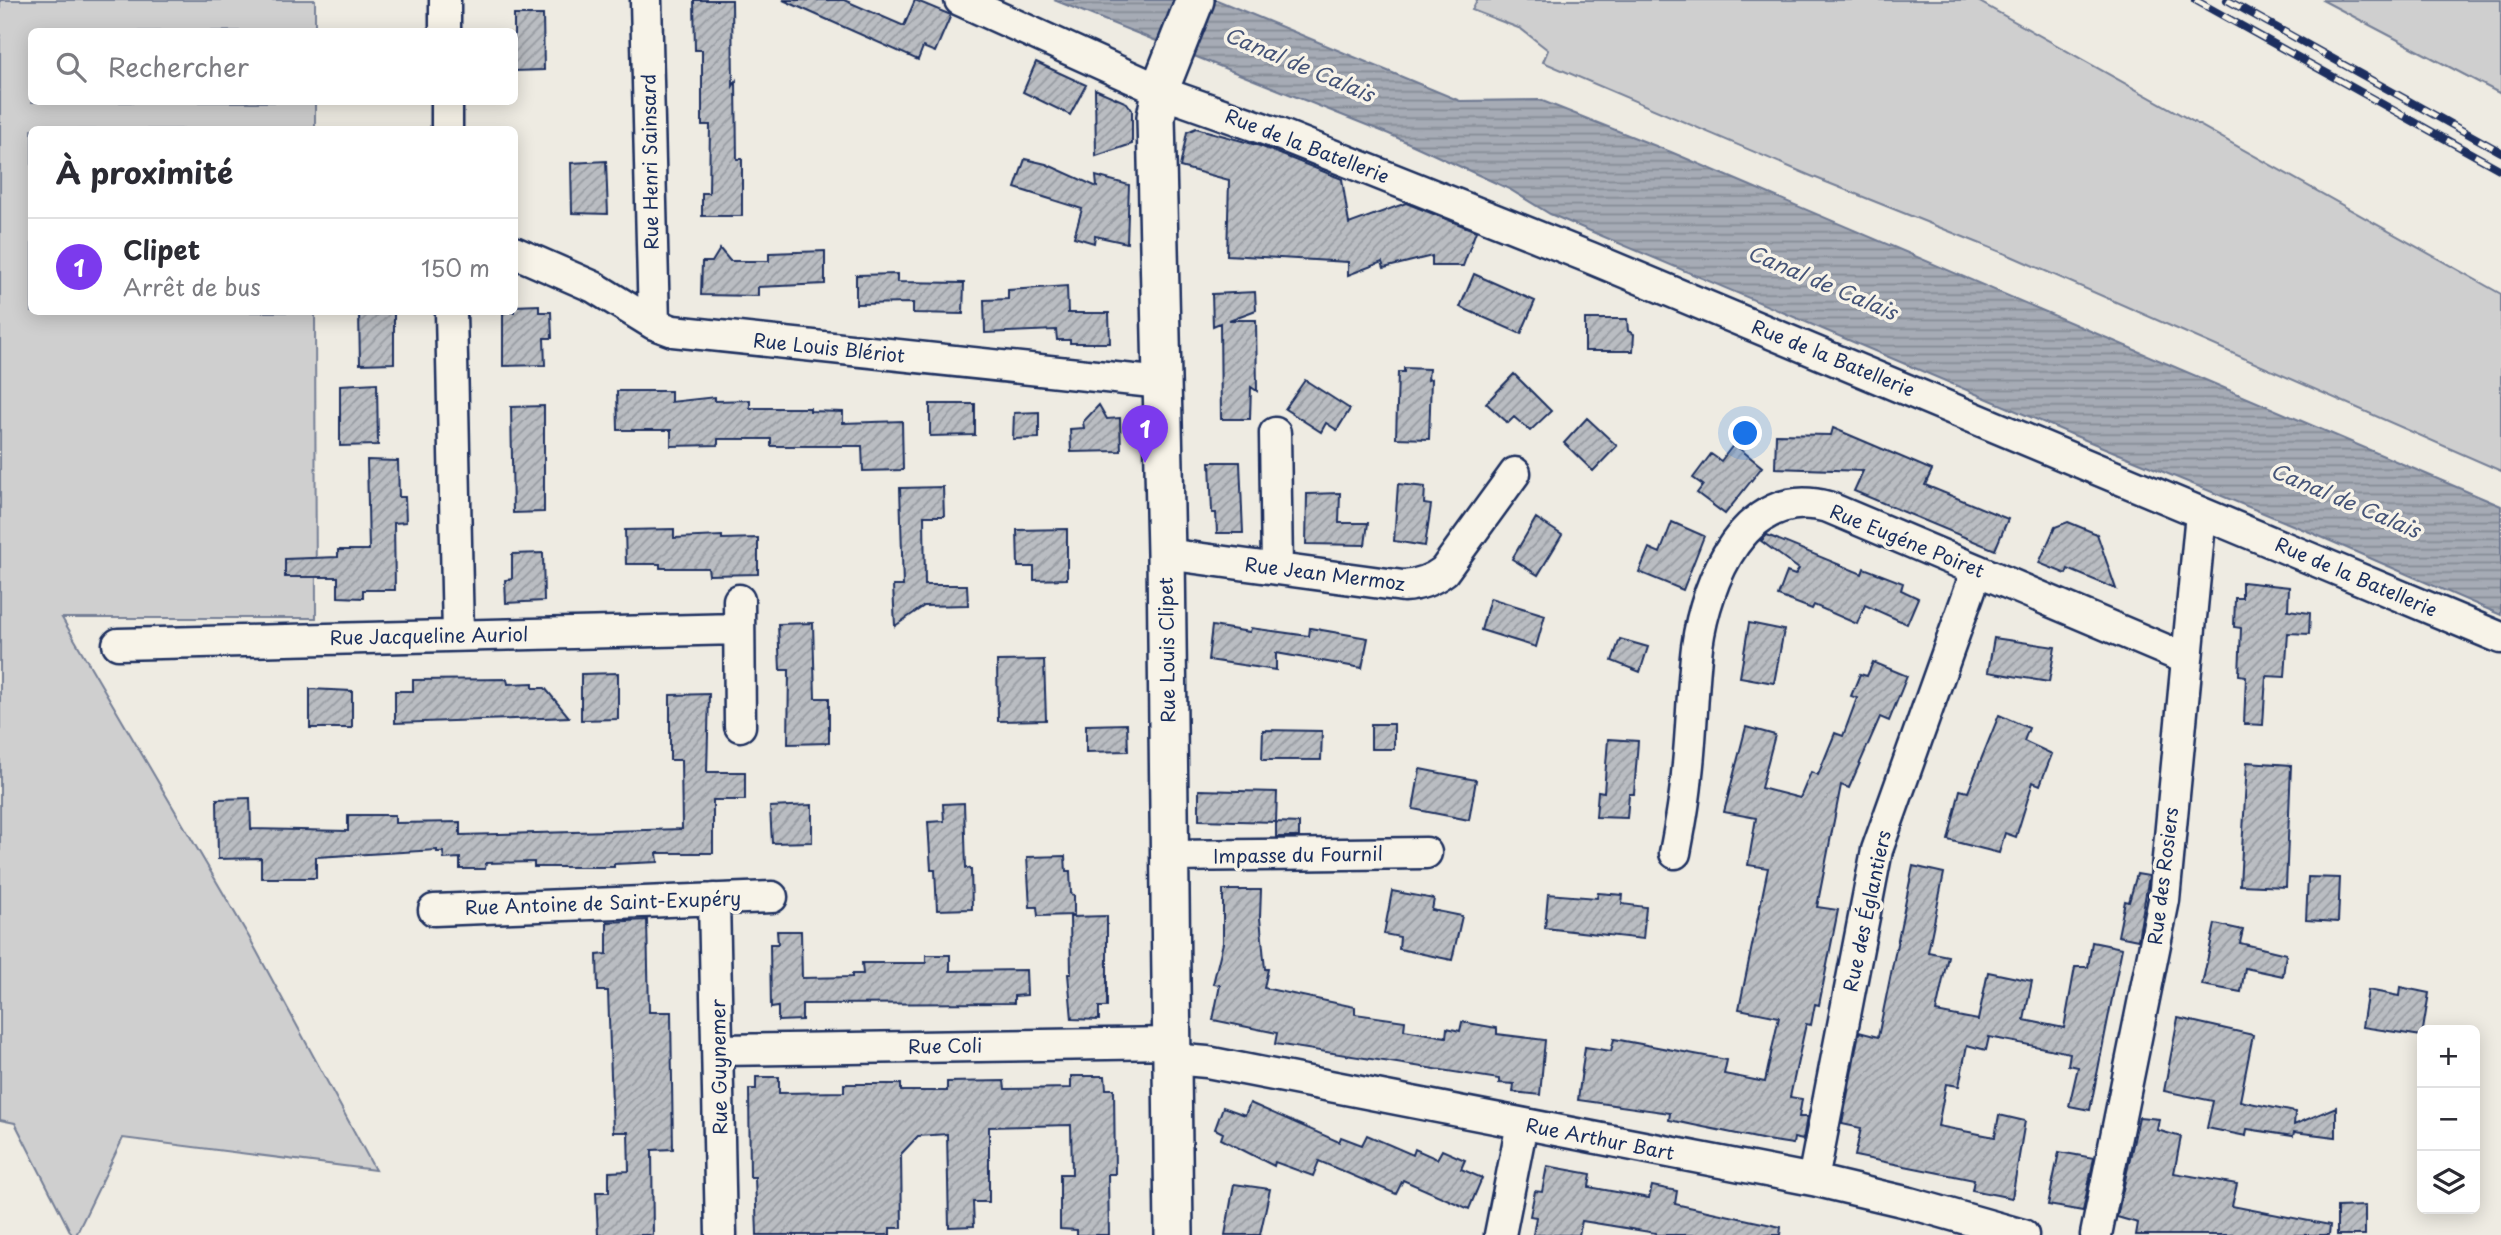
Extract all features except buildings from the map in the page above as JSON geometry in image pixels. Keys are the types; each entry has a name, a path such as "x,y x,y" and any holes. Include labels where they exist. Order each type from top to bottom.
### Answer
{"street":[{"path":"445,0 445,28"},
{"name":"Rue Henri Sainsard","path":"646,0 654,324"},
{"name":"Rue de la Batellerie","path":"960,0 1164,79 1279,134 1578,253 2501,638"},
{"name":"Rue Louis Clipet","path":"1174,1235 1166,554 1156,117 1164,79 1195,0"},
{"path":"447,105 447,126"},
{"name":"Rue Louis Blériot","path":"518,254 594,287 654,324 673,331 1162,383"},
{"path":"451,315 458,635"},
{"path":"1275,433 1277,569"},
{"name":"Rue Jean Mermoz","path":"1166,554 1403,586 1426,582 1444,571 1515,473"},
{"name":"Rue Eugéne Poiret","path":"1675,853 1687,774 1697,646 1702,622 1716,579 1739,537 1765,513 1783,505 1814,504 1977,569 2187,659"},
{"name":"Rue des Rosiers","path":"2096,1235 2164,900 2201,513"},
{"name":"Rue des Églantiers","path":"1813,1180 1877,850 1977,569"},
{"name":"Rue Jacqueline Auriol","path":"118,644 458,635 739,615 740,726"},
{"name":"Impasse du Fournil","path":"1169,856 1426,853"},
{"name":"Rue Antoine de Saint-Exupéry","path":"434,909 772,897"},
{"name":"Rue Guynemer","path":"715,899 721,1235"},
{"name":"Rue Coli","path":"719,1050 1172,1051"},
{"name":"Rue Arthur Bart","path":"1172,1051 1206,1062 1813,1180 1910,1203 2023,1235"},
{"path":"1500,1235 1522,1124"}],"shaded area":[{"path":"0,0 315,0 315,28 28,28 28,105 315,105 315,126 28,126 28,315 315,315 316,618 62,618 249,937 375,1170 123,1138 76,1235 72,1235 15,1123 0,1120"},
{"path":"1477,0 1976,0 2501,294 2501,471 2011,256 1811,176 1543,62 1548,50 1521,29 1472,10"},
{"path":"2322,0 2501,0 2501,94"}],"water":[{"name":"Canal de Calais","path":"1054,0 1217,0 1460,101 1540,100 1671,152 2501,506 2501,615 2312,533 1550,214 1509,189 1389,134"}],"railway":[{"path":"2195,0 2501,170"},
{"path":"2227,0 2501,152"}],"place":[{"name":"Clipet","path":"1145,463"}]}
